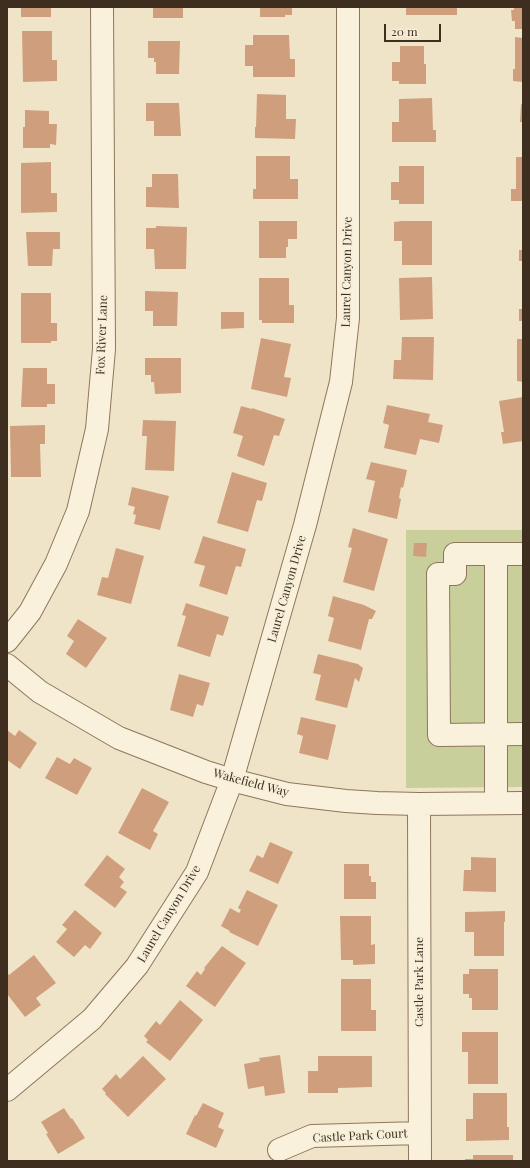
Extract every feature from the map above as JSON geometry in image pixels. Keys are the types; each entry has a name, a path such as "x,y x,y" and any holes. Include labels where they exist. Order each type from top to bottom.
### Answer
{"street":[{"name":"Fox River Lane","path":"7,641 30,612 56,564 78,511 97,429 104,348 102,7"},
{"name":"Laurel Canyon Drive","path":"7,1090 92,1019 137,966 197,872 232,780 305,525 341,382 348,318 348,7"},
{"path":"523,554 455,554 455,574 438,574 439,735 523,734"},
{"path":"496,554 496,803"},
{"name":"Wakefield Way","path":"7,665 40,692 119,738 206,772 232,780 287,794 315,798 378,803 523,803"},
{"name":"Castle Park Lane","path":"419,804 420,1161"},
{"name":"Castle Park Court","path":"279,1150 312,1136 419,1133"}],"green space":[{"path":"406,530 523,530 523,787 406,788"}],"building":[{"path":"21,7 51,7 51,17 21,17"},
{"path":"153,7 183,7 183,18 153,18"},
{"path":"260,7 292,7 292,15 285,15 285,17 260,17"},
{"path":"406,7 457,7 457,15 406,15"},
{"path":"514,7 523,7 523,29 515,29 515,21 512,21 511,10 514,10"},
{"path":"22,31 52,31 52,60 57,60 57,81 23,82"},
{"path":"253,35 289,35 290,59 295,59 295,77 253,77 253,66 245,66 245,45 253,45"},
{"path":"515,37 523,38 523,82 513,81 513,69 515,69"},
{"path":"148,41 180,41 179,74 156,74 156,62 154,62 154,58 148,58"},
{"path":"400,46 424,46 426,84 399,84 399,81 392,81 392,62 400,62"},
{"path":"257,94 286,95 286,119 296,119 295,139 255,138"},
{"path":"432,98 433,130 436,130 436,142 392,142 392,122 399,122 399,99"},
{"path":"146,103 179,103 181,136 154,136 154,121 146,121"},
{"path":"521,104 523,105 523,122 520,122"},
{"path":"25,110 49,111 49,124 57,124 56,145 50,144 50,148 23,148"},
{"path":"256,156 290,156 290,179 298,179 298,199 253,199 253,189 256,189"},
{"path":"516,157 523,157 523,201 511,201 511,189 516,189"},
{"path":"51,162 51,193 57,193 57,212 21,213 21,163"},
{"path":"399,166 424,166 424,204 399,204 399,200 391,200 391,182 399,182"},
{"path":"152,174 178,174 179,208 146,207 146,187 152,187"},
{"path":"259,221 297,221 297,239 288,239 286,258 259,258"},
{"path":"432,221 432,265 402,265 402,241 394,241 394,222"},
{"path":"156,226 187,227 186,269 155,269 154,249 146,249 146,228 156,228"},
{"path":"26,232 60,232 60,249 53,249 52,266 28,266"},
{"path":"519,250 523,250 523,261 519,261"},
{"path":"432,277 433,319 400,320 399,278"},
{"path":"259,278 289,278 289,305 294,305 294,323 262,323 262,320 259,320"},
{"path":"145,291 178,292 177,326 153,326 153,311 145,311"},
{"path":"21,293 51,293 51,323 57,323 57,341 51,341 51,343 21,343"},
{"path":"519,309 523,309 523,321 519,321"},
{"path":"221,312 244,312 244,328 221,329"},
{"path":"402,337 434,337 433,380 393,379 394,360 401,360"},
{"path":"261,338 291,344 284,377 291,378 287,397 251,389"},
{"path":"517,339 523,339 523,382 517,381"},
{"path":"145,358 181,358 181,393 155,394 154,382 151,382 151,375 145,375"},
{"path":"23,368 47,368 47,384 55,384 55,404 47,404 47,407 21,407"},
{"path":"523,397 523,441 503,444 501,432 504,432 499,401"},
{"path":"387,405 430,414 428,422 443,425 439,443 420,439 416,455 384,448 389,425 383,423"},
{"path":"241,406 285,419 279,436 274,435 264,466 237,456 243,436 233,433"},
{"path":"143,420 176,421 174,471 145,470 147,436 142,436"},
{"path":"45,425 45,444 40,444 41,477 11,477 10,426"},
{"path":"371,462 407,470 403,488 401,487 399,498 401,499 397,519 368,512 375,481 366,479"},
{"path":"232,472 267,483 262,501 257,500 248,532 217,523"},
{"path":"132,487 169,496 160,530 134,524 136,515 133,514 135,507 128,505"},
{"path":"353,528 388,539 374,591 343,582 352,548 348,547"},
{"path":"203,536 246,549 241,567 236,566 227,595 199,586 205,566 194,563"},
{"path":"414,543 427,543 426,557 413,556"},
{"path":"116,548 144,556 131,604 97,595 102,577 108,578"},
{"path":"333,596 364,605 376,611 372,619 369,619 361,650 328,641 334,618 328,616"},
{"path":"186,603 229,617 223,636 217,634 210,657 177,646 186,616 182,615"},
{"path":"78,619 107,638 86,668 66,654 74,641 67,636"},
{"path":"318,654 358,664 363,668 359,682 355,678 347,708 315,700 321,675 313,673"},
{"path":"179,674 210,683 203,706 197,704 193,717 170,710"},
{"path":"301,717 336,725 328,760 299,753 303,736 297,734"},
{"path":"7,730 15,736 19,730 37,743 20,769 7,760"},
{"path":"57,757 70,764 74,758 92,768 77,795 45,778"},
{"path":"142,788 169,802 153,831 158,834 150,850 118,833"},
{"path":"270,842 293,852 278,884 249,871 257,855 263,858"},
{"path":"107,855 125,869 119,877 124,882 120,887 127,892 115,908 84,885"},
{"path":"471,857 496,858 496,892 463,891 464,870 471,870"},
{"path":"344,864 369,864 369,876 371,876 371,882 376,882 376,899 344,899"},
{"path":"247,890 278,905 258,946 229,932 230,931 221,926 230,908 239,913 241,910 238,908"},
{"path":"75,910 102,933 90,949 85,945 74,957 56,942 67,929 62,925"},
{"path":"505,911 504,956 474,956 474,932 465,932 465,912"},
{"path":"340,916 371,916 371,945 375,944 375,964 353,965 353,960 341,960"},
{"path":"222,946 246,963 215,1007 186,986 197,971 201,975 205,969 204,968"},
{"path":"34,955 56,983 36,998 41,1005 25,1017 7,994 7,973 9,975"},
{"path":"469,969 498,969 498,1010 472,1010 472,998 469,998 469,994 463,994 463,974 469,974"},
{"path":"341,979 371,979 371,1010 376,1010 376,1031 341,1031"},
{"path":"180,1000 203,1020 170,1061 146,1042 148,1040 144,1036 156,1021 160,1025"},
{"path":"462,1032 498,1032 498,1084 468,1084 468,1052 462,1052"},
{"path":"280,1055 285,1093 265,1096 264,1086 248,1089 244,1064 260,1061 259,1058"},
{"path":"143,1056 166,1079 128,1117 105,1094 106,1093 102,1089 116,1074 120,1079"},
{"path":"318,1056 372,1056 372,1087 338,1088 338,1093 308,1093 308,1071 318,1071"},
{"path":"473,1093 507,1093 507,1127 509,1127 509,1140 466,1141 466,1119 473,1119"},
{"path":"203,1103 224,1113 218,1127 224,1130 216,1148 186,1134 195,1115 196,1116"},
{"path":"64,1108 85,1138 58,1154 46,1134 48,1133 41,1122"},
{"path":"473,1155 513,1155 513,1161 465,1161 465,1159 473,1159"}]}
